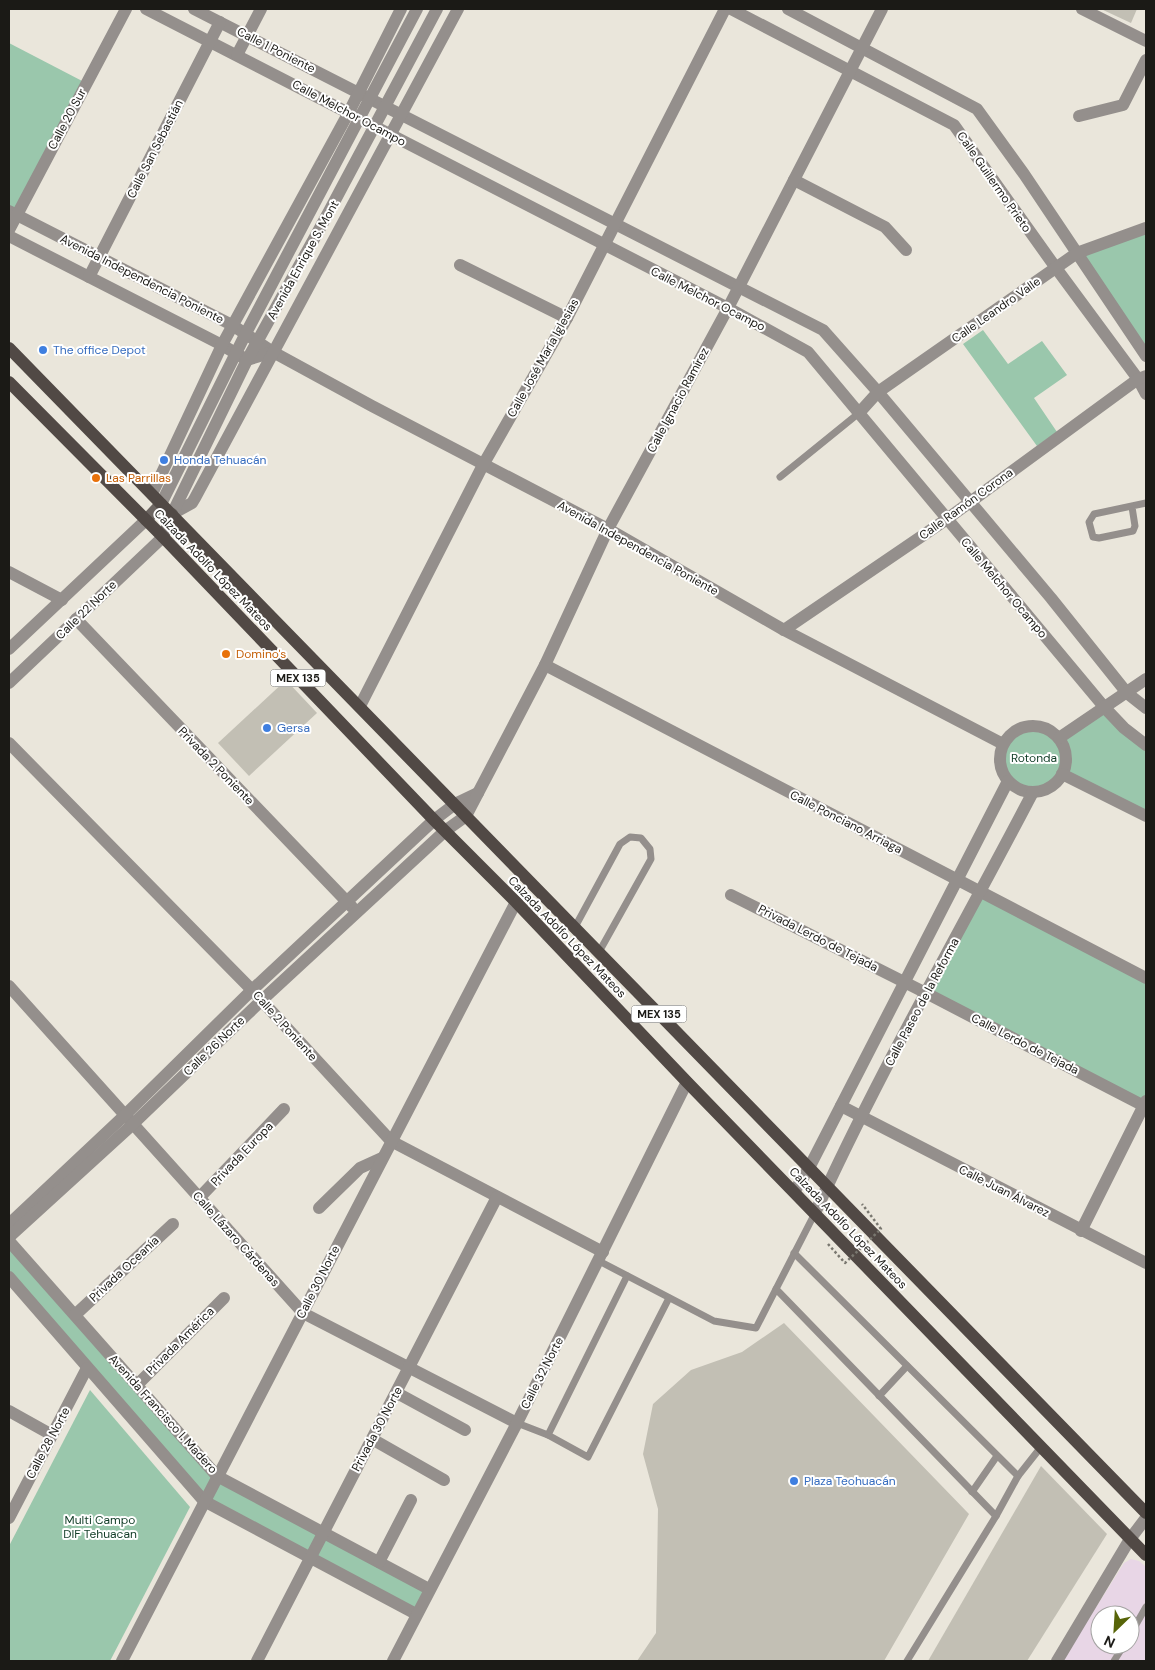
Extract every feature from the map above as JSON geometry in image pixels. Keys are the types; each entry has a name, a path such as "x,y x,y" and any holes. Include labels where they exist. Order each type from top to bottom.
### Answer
{"main road":[{"name":"Calzada Adolfo López Mateos","path":"9,348 1146,1513"},
{"name":"Calzada Adolfo López Mateos","path":"9,382 163,537 434,820 516,902 1146,1555"},
{"path":"146,520 161,504"},
{"path":"163,537 172,514"}],"street":[{"name":"Calle 20 Sur","path":"9,230 13,213 126,9"},
{"name":"Calle Melchor Ocampo","path":"146,9 728,308 808,352 1105,708 1124,728 1146,745"},
{"name":"Calle 1 Poniente","path":"194,9 358,91"},
{"path":"237,55 261,9"},
{"path":"152,494 222,345 349,112 400,9"},
{"name":"Avenida Enrique S. Mont","path":"172,514 242,357 246,334 417,9"},
{"name":"Avenida Enrique S. Mont","path":"161,504 242,357 258,341 437,9"},
{"path":"172,514 192,503 195,498 392,135 458,9"},
{"name":"Calle José María Iglesias","path":"360,706 483,465 567,318 725,9"},
{"name":"Calle Guillermo Prieto","path":"731,9 954,126 1056,268 1142,378 1146,394"},
{"path":"788,9 977,109 1024,174 1146,356"},
{"name":"Calle Ignacio Ramírez","path":"466,816 545,665 608,529 728,308 882,9"},
{"path":"1082,9 1146,42"},
{"name":"Calle San Sebastián","path":"89,277 220,22"},
{"path":"1079,116 1123,105 1146,60"},
{"name":"Calle Melchor Ocampo","path":"358,91 824,330 1051,598 1127,693 1146,708"},
{"path":"794,180 885,227 906,250"},
{"name":"Avenida Independencia Poniente","path":"13,213 232,326 273,352 483,465 608,529 784,630 1003,744"},
{"name":"Calle Leandro Valle","path":"859,412 878,392 1077,253 1146,228"},
{"name":"Avenida Independencia Poniente","path":"9,236 242,357"},
{"path":"460,265 567,318"},
{"path":"242,357 273,352"},
{"name":"Calle Ramón Corona","path":"784,630 947,519 1142,378"},
{"name":"Calle 22 Norte","path":"9,649 146,520"},
{"name":"Calle 22 Norte","path":"9,683 163,537"},
{"path":"9,572 62,600"},
{"name":"Privada 2 Poniente","path":"76,619 357,912"},
{"name":"Calle Ponciano Arriaga","path":"545,665 1146,978"},
{"path":"1059,738 1146,679"},
{"path":"1029,725 1046,728 1059,738 1066,756 1062,774 1050,787 1033,792 1019,789 1008,780 1000,763 1003,744 1013,732 1029,725"},
{"name":"Calle 2 Poniente","path":"9,743 252,990 391,1141 497,1197 601,1257"},
{"path":"1062,774 1146,816"},
{"name":"Calle Paseo de la Reforma","path":"794,1192 809,1168 1008,780"},
{"name":"Calle Paseo de la Reforma","path":"815,1213 926,993 1033,792"},
{"path":"455,804 478,793"},
{"name":"Calle 26 Norte","path":"9,1237 129,1120 252,990 434,820 455,804"},
{"name":"Calle 26 Norte","path":"9,1224 129,1120 445,831 466,816"},
{"name":"Privada Lerdo de Tejada","path":"731,895 905,982"},
{"name":"Calle 30 Norte","path":"122,1661 516,902"},
{"name":"Calle Lerdo de Tejada","path":"905,982 1145,1104"},
{"name":"Calle Lázaro Cárdenas","path":"9,986 303,1313 517,1423"},
{"name":"Calle 32 Norte","path":"392,1661 517,1423 688,1082"},
{"path":"1082,1230 1145,1104"},
{"name":"Calle Juan Álvarez","path":"841,1106 1146,1263"},
{"name":"Privada Europa","path":"199,1198 284,1109"},
{"path":"319,1208 360,1168 382,1158"},
{"name":"Privada 30 Norte","path":"257,1661 497,1197"},
{"name":"Privada Oceanía","path":"75,1315 173,1224"},
{"name":"Avenida Francisco I. Madero","path":"9,1241 217,1476 429,1589"},
{"name":"Avenida Francisco I. Madero","path":"9,1277 204,1501 416,1614"},
{"name":"Privada América","path":"137,1385 224,1298"},
{"name":"Calle 28 Norte","path":"9,1518 88,1368"},
{"path":"396,1393 465,1430"},
{"path":"9,1411 52,1434"},
{"path":"372,1439 444,1480"},
{"path":"379,1562 411,1500"},
{"path":"1056,1661 1130,1539 1146,1518"}],"lane":[{"path":"780,477 859,412"},
{"path":"1132,507 1135,526 1133,531 1099,538 1093,537 1089,522 1094,514 1146,503"},
{"path":"575,927 620,844 630,837 641,838 650,849 651,859 599,952"},
{"path":"601,1257 627,1276 714,1322 756,1328 815,1213"},
{"path":"794,1253 1018,1476"},
{"path":"548,1435 627,1276"},
{"path":"776,1289 996,1516"},
{"path":"517,1423 548,1435 588,1457 669,1298"},
{"path":"879,1396 906,1366"},
{"path":"907,1661 996,1516 1018,1476 1041,1447"},
{"path":"972,1492 997,1456"}],"path":[{"path":"828,1244 845,1263 881,1229 862,1204"}],"shaded area":[{"path":"1131,1559 1139,1561 1146,1567 1146,1661 1062,1661 1090,1617 1090,1655 1140,1655 1140,1605 1097,1605 1124,1563"}],"green space":[{"path":"9,43 86,83 17,215 9,211"},
{"path":"1146,228 1146,356 1077,253"},
{"path":"983,330 1008,364 1042,341 1067,375 1034,398 1057,432 1037,446 963,344"},
{"path":"1105,709 1146,747 1146,814 1065,774 1068,753 1063,738"},
{"name":"Rotonda","path":"1022,728 1048,730 1056,738 1063,752 1063,764 1058,775 1051,783 1041,789 1030,790 1019,787 1010,779 1002,761 1009,740"},
{"path":"981,892 1146,978 1146,1101 926,993"},
{"path":"9,1246 217,1476 429,1589 416,1614 204,1501 9,1273"},
{"name":"Multi Campo DIF Tehuacan","path":"90,1390 190,1507 110,1661 9,1661 9,1546"}],"building":[{"path":"1101,9 1137,9 1131,23"},
{"name":"Gersa","path":"286,680 317,713 249,776 218,743"},
{"name":"Plaza Teohuacán","path":"784,1323 969,1514 884,1661 637,1661 656,1633 658,1509 643,1454 653,1404 691,1370 742,1352"},
{"path":"1041,1466 1107,1534 1027,1661 928,1661"}],"place":[{"name":"The office Depot","path":"43,350"},
{"name":"Honda Tehuacán","path":"164,460"},
{"name":"Las Parrillas","path":"96,478"},
{"name":"Domino's","path":"226,654"},
{"name":"Gersa","path":"267,728"},
{"name":"Plaza Teohuacán","path":"794,1481"}]}
